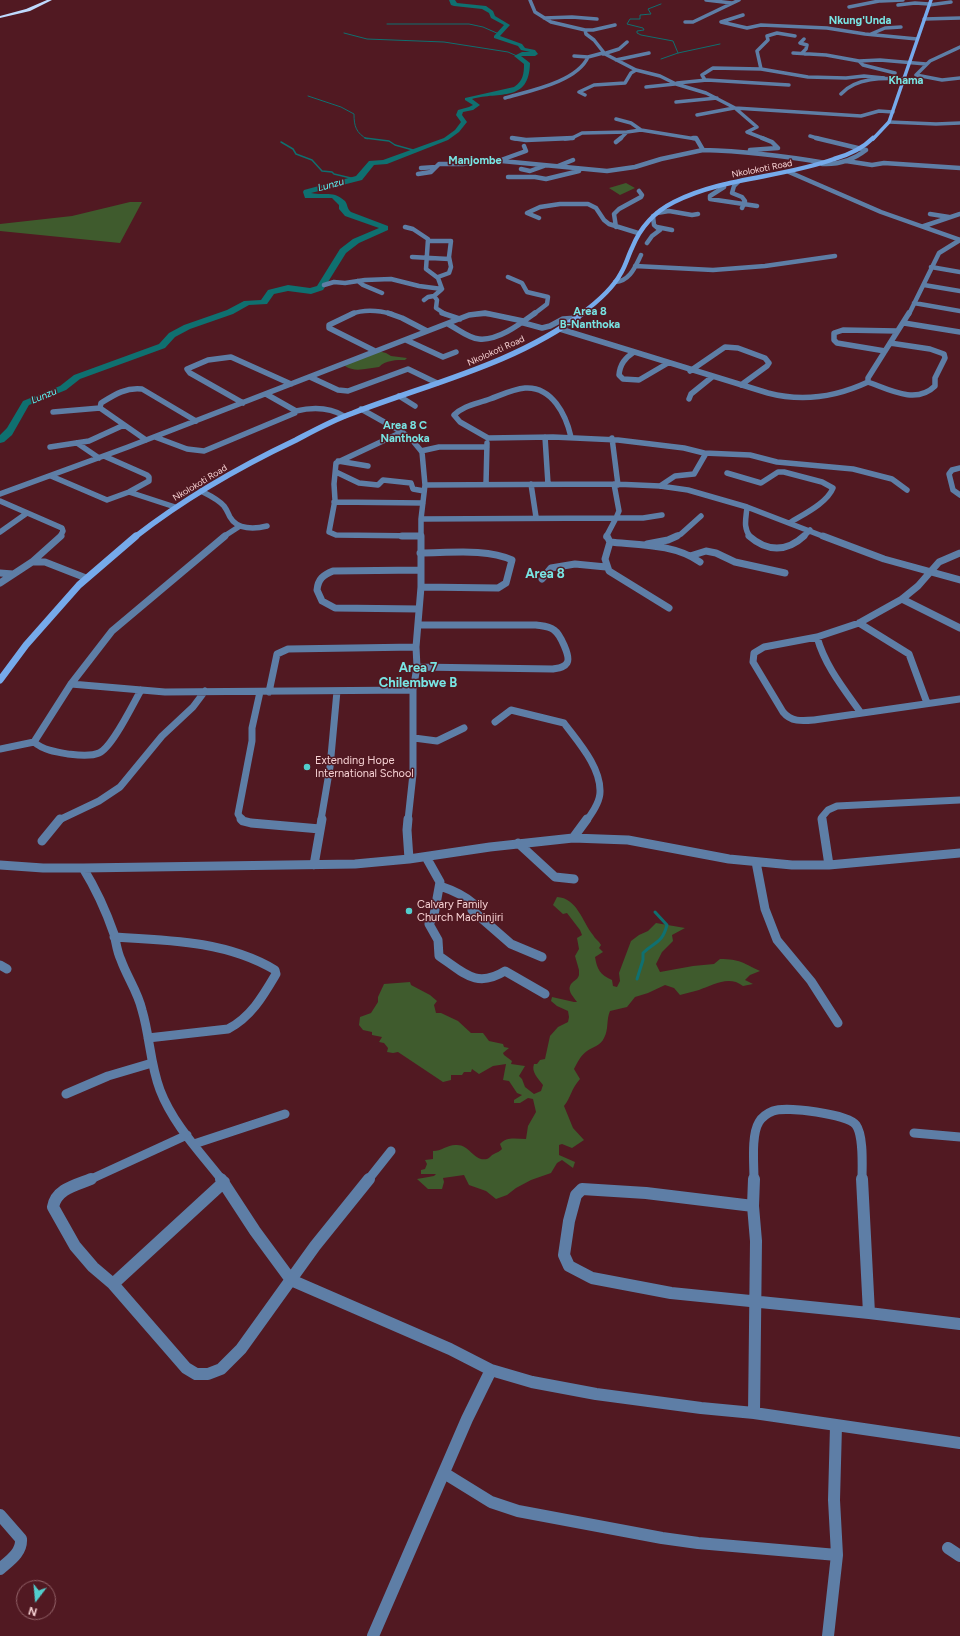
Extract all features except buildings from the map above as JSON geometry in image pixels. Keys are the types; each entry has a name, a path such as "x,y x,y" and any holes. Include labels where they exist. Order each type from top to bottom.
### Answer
{"highway":[{"path":"0,16 28,10 50,0"}],"main road":[{"name":"Nkolokoti Road","path":"1,677 27,642 86,578 116,552 174,508 201,491 261,456 344,416 500,360 560,329 578,318 615,282 625,265 638,233 655,214 684,198 738,182 789,172 824,163 860,148 876,138 889,122 893,112 930,3"}],"street":[{"path":"530,0 533,10 554,24 576,27 585,30 615,25"},
{"path":"706,0 733,3"},
{"path":"685,22 693,22 739,0"},
{"path":"849,7 883,1 903,0"},
{"path":"898,5 951,2"},
{"path":"743,15 721,22 747,28 771,25 827,28 871,35 918,39"},
{"path":"543,18 572,17 598,19 601,16"},
{"path":"924,19 960,18"},
{"path":"598,19 599,23 606,27"},
{"path":"871,35 885,28 901,27"},
{"path":"585,30 586,34 594,40 603,53 616,60 636,70 660,76 675,84 706,93 735,108 758,127 746,132 770,141 778,148 743,152"},
{"path":"761,69 757,51 768,40 767,36 770,34 794,34 800,44 807,45 806,49 802,53 806,54"},
{"path":"800,42 804,38"},
{"path":"574,56 588,57 619,49 627,42"},
{"path":"960,47 941,53 926,64 916,74 917,76 933,79 946,80 960,78"},
{"path":"825,54 827,50"},
{"path":"616,60 649,53"},
{"path":"793,53 825,54 859,61 872,60 926,64"},
{"path":"505,98 539,88 569,76 585,64 588,57"},
{"path":"859,61 863,65 894,73"},
{"path":"705,80 702,75 712,68 761,69 808,77 846,78 864,76 904,79"},
{"path":"585,95 579,92 594,85 625,83 631,73 636,70"},
{"path":"908,71 918,72"},
{"path":"841,94 844,90 853,85 884,78"},
{"path":"646,87 705,80 790,84"},
{"path":"676,102 718,98"},
{"path":"697,115 717,110 735,108 861,116 879,111 893,112"},
{"path":"616,119 629,122 641,130"},
{"path":"889,122 936,124 960,122"},
{"path":"512,138 526,140 560,139 572,138 582,133 629,132 641,130 696,138 703,150"},
{"path":"616,142 625,133 629,132"},
{"path":"418,174 432,172 439,164 463,164 478,160 501,160 557,167 608,170 635,167 661,159 703,150 743,152 760,155 802,158 833,164 846,161 866,150 810,136"},
{"path":"501,160 526,151 524,146"},
{"path":"534,164 542,160"},
{"path":"557,167 573,160"},
{"path":"846,161 872,165 884,163 960,168"},
{"path":"521,169 530,170 545,165"},
{"path":"422,168 436,167"},
{"path":"508,177 535,177 546,179 584,169"},
{"path":"604,174 608,170"},
{"path":"789,172 881,212 960,240 943,249 939,253 904,323 868,378 868,382"},
{"path":"738,182 734,186 732,193 742,197 745,201 743,206"},
{"path":"723,186 724,187 720,191 710,196 710,199 743,206 757,206"},
{"path":"616,227 614,214 619,209 641,197 642,195 639,192"},
{"path":"539,218 529,214 528,212 577,202 594,207 606,222 616,227 638,233"},
{"path":"647,243 652,236 660,230 654,225 655,214 669,211 692,215 698,214"},
{"path":"930,214 950,217"},
{"path":"924,226 960,214"},
{"path":"405,227 413,229 428,239 426,271 438,277 442,289"},
{"path":"657,227 672,230"},
{"path":"428,241 451,241 449,259 451,267 449,273 438,277"},
{"path":"615,282 623,282 636,266 642,255"},
{"path":"412,256 449,259"},
{"path":"636,266 671,269 723,269 765,266 835,256"},
{"path":"931,267 960,272"},
{"path":"448,324 475,338 484,339 498,335 522,322 547,304 548,297 527,292 522,283 508,277"},
{"path":"324,285 334,282 345,283 392,279 419,286 442,289"},
{"path":"358,281 363,285 382,293"},
{"path":"924,285 960,292"},
{"path":"424,300 428,297 434,296 442,289"},
{"path":"434,296 437,300 436,306 438,310 460,319"},
{"path":"914,303 960,311"},
{"path":"375,352 334,331 329,328 329,325 349,315 365,311 380,310 399,316 427,331"},
{"path":"0,494 102,457 474,313 485,312 542,328 550,326 563,319 578,318"},
{"path":"904,323 960,332"},
{"path":"560,329 712,377 778,396 807,398 840,393 851,390 868,382 910,396 932,389 935,386 935,378 945,358 944,354 930,349 890,343"},
{"path":"885,351 837,343 834,340 834,333 843,330 898,331"},
{"path":"406,340 443,357 456,352"},
{"path":"690,370 725,347 738,348 767,360 769,363 767,366 740,385"},
{"path":"634,352 620,362 619,375 623,379 633,381 639,380 668,363"},
{"path":"243,403 190,373 187,369 194,365 216,359 232,357 291,384"},
{"path":"310,377 338,390 348,391 408,369 437,383"},
{"path":"688,399 691,394 712,377"},
{"path":"100,408 100,403 114,395 132,388 137,388 142,389 196,420"},
{"path":"571,437 569,426 553,399 530,388 514,392 455,413 455,417 458,421 480,432 488,438 612,438 679,447 704,454 735,456 750,455 777,462 853,469 892,479 907,490"},
{"path":"266,394 296,411"},
{"path":"399,396 415,406"},
{"path":"53,412 100,408 146,440"},
{"path":"155,436 187,449 204,451 291,416 296,411 309,408 326,408 337,411 344,416"},
{"path":"361,409 402,432 413,441 421,451 424,488 421,519 420,587 416,647 417,667 413,690 413,774 407,830 409,860"},
{"path":"50,448 95,438 124,426"},
{"path":"338,461 402,432"},
{"path":"486,484 488,438"},
{"path":"545,438 548,484"},
{"path":"612,438 619,511 606,537 610,542 644,545 690,556 700,562"},
{"path":"51,476 104,500 110,500 129,492 146,483 149,478 102,457 77,443"},
{"path":"421,451 439,447 488,447"},
{"path":"660,486 674,476 694,474 705,455 704,454"},
{"path":"338,461 368,466"},
{"path":"338,461 329,532 331,534 346,536 421,536"},
{"path":"960,468 952,470 949,474 953,490 960,495"},
{"path":"336,472 360,483 378,484 384,480 393,480 411,484 413,489 486,484 548,484 660,486 688,490 747,507 791,522 884,558 931,573 960,580"},
{"path":"727,474 761,483 778,472 784,472 822,482 833,488 832,492 791,522"},
{"path":"531,484 536,518"},
{"path":"201,491 225,507 231,518 240,526 254,529 267,526"},
{"path":"129,492 174,508"},
{"path":"0,501 62,528 63,531 62,534 32,562 0,583"},
{"path":"334,502 423,503"},
{"path":"747,507 745,526 746,531 758,542 766,546 783,548 789,546 810,530"},
{"path":"0,532 27,513"},
{"path":"421,519 643,518 662,515"},
{"path":"644,545 668,540 681,534 701,516"},
{"path":"0,749 34,742 71,684 112,631 223,537 240,526"},
{"path":"610,542 605,552 606,567 615,576 636,586 668,608"},
{"path":"690,556 706,551 716,553 735,562 786,573"},
{"path":"420,553 494,554 509,557 512,560 506,583 498,588 420,587"},
{"path":"960,553 935,565 931,573 902,599 859,623 817,637 764,646 754,653 753,662 782,712 790,719 814,720 960,698"},
{"path":"32,562 45,562 74,575 86,578"},
{"path":"542,579 550,568 575,564 606,567"},
{"path":"419,609 335,608 326,605 320,600 316,589 324,575 333,571 420,570"},
{"path":"0,572 13,574"},
{"path":"902,599 960,628"},
{"path":"859,623 908,654 927,703"},
{"path":"417,667 559,669 566,666 569,662 569,657 558,632 548,627 536,625 418,625"},
{"path":"817,637 822,654 860,713"},
{"path":"269,692 277,654 281,651 296,648 416,647"},
{"path":"71,684 141,690 260,692 413,690"},
{"path":"34,742 44,749 78,754 96,754 104,750 109,745 141,690"},
{"path":"42,841 60,819 99,801 120,787 162,736 189,711 205,691"},
{"path":"314,865 330,767 336,691"},
{"path":"260,692 252,728 252,741 238,814 243,821 251,823 320,829"},
{"path":"495,722 511,710 564,723 590,760 601,784 599,801 573,838"},
{"path":"414,738 437,742 464,728"},
{"path":"829,865 822,817 825,811 830,808 838,806 960,800"},
{"path":"2,867 84,868 356,864 409,860 518,843 573,838 637,841 722,858 792,865 829,865 960,853"},
{"path":"518,843 555,877 574,879"},
{"path":"426,857 440,882 434,915 429,924 438,940 439,956 472,977 487,980 498,977 504,972 510,972 545,994"},
{"path":"756,862 765,909 777,940 811,981 838,1023"},
{"path":"84,868 94,886 118,947 120,959 138,995 143,1012 152,1063 160,1090 174,1118 224,1182 256,1231 291,1280 450,1350 491,1370 532,1382 596,1394 701,1408 754,1413 960,1443"},
{"path":"440,886 450,889 470,899 474,904 472,910 474,914 487,922 498,934 511,944 542,957"},
{"path":"114,937 184,943 228,951 252,957 268,964 275,970 276,974 249,1014 237,1025 228,1029 148,1038"},
{"path":"66,1094 108,1076 152,1063"},
{"path":"754,1413 756,1241 753,1206 755,1132 758,1122 767,1113 785,1109 809,1111 852,1121 858,1127 860,1133 869,1313"},
{"path":"285,1114 190,1140 59,1193 54,1200 53,1207 75,1246 93,1267 113,1284 186,1368 196,1374 208,1374 221,1369 241,1349 314,1246 391,1151"},
{"path":"914,1133 960,1137"},
{"path":"113,1284 224,1182"},
{"path":"753,1206 715,1203 660,1195 582,1189 576,1195 569,1221 564,1255 569,1266 592,1278 671,1293 869,1313 960,1324"},
{"path":"373,1636 467,1419 491,1370"},
{"path":"828,1636 837,1555 834,1500 836,1426"},
{"path":"444,1473 491,1502 518,1511 662,1538 698,1543 837,1555"},
{"path":"0,1515 22,1543 17,1553 0,1569"},
{"path":"948,1548 960,1556"}],"green space":[{"path":"626,183 635,188 620,195 609,188"},
{"path":"130,202 142,202 120,243 0,231 0,224 72,216"},
{"path":"378,351 391,356 407,358 405,360 388,362 379,367 366,369 357,370 345,366 346,363"},
{"path":"557,897 570,901 601,945 599,948 603,952 595,957 597,965 602,974 612,980 613,986 617,987 620,981 619,973 631,941 648,931 656,923 685,928 672,935 673,941 662,952 656,964 660,972 714,964 720,959 737,961 760,971 750,975 745,980 753,984 743,986 732,981 727,981 680,995 674,988 665,985 635,997 627,1007 610,1011 606,1035 603,1040 579,1059 574,1069 580,1079 564,1106 573,1128 584,1140 572,1148 562,1144 559,1145 559,1155 575,1162 573,1168 562,1160 557,1163 551,1173 531,1180 507,1195 496,1199 486,1191 469,1185 464,1175 443,1178 444,1182 442,1189 428,1189 417,1179 434,1176 436,1174 421,1174 421,1170 425,1169 427,1164 425,1160 433,1159 433,1151 457,1145 465,1148 479,1158 487,1159 502,1149 500,1144 503,1141 512,1138 526,1139 528,1126 536,1112 533,1099 528,1098 520,1103 514,1103 514,1100 522,1095 517,1093 509,1081 503,1080 506,1064 493,1066 479,1074 472,1069 471,1072 464,1072 462,1075 451,1075 451,1080 443,1082 398,1052 387,1052 388,1048 384,1043 379,1042 382,1037 372,1035 372,1032 363,1030 359,1025 360,1017 371,1013 378,1002 378,997 384,984 410,982 411,985 430,995 437,1001 434,1005 436,1013 441,1013 458,1021 471,1033 483,1033 489,1041 503,1044 504,1047 509,1048 503,1053 512,1061 511,1064 525,1066 519,1076 525,1087 534,1094 541,1091 543,1085 533,1070 534,1064 537,1064 540,1060 545,1059 550,1036 558,1027 568,1022 569,1017 568,1011 557,1006 551,1001 552,997 577,1002 570,992 570,987 579,975 575,956 579,949 577,938 582,935 567,913 563,914 553,905"}],"waterway":[{"name":"Lunzu","path":"0,440 9,433 26,403 63,388 77,377 162,346 172,335 187,327 230,312 247,303 264,302 271,292 288,288 311,291 320,288 343,251 356,241 385,228 348,214 343,209 343,204 334,196 308,196 307,192 359,178 372,163 384,162 446,139 457,131 464,122 459,115 460,111 471,109 477,105 467,99 477,96 508,92 516,89 523,84 527,75 527,63 517,56 522,54 535,54 533,51 523,49 520,45 496,37 507,25 493,17 488,10 479,6 456,5 453,4 452,0"},
{"path":"661,4 648,9 651,14 640,15 640,19 630,19 627,24 643,28 644,30 637,31 637,33 641,35 673,41 678,53"},
{"path":"387,24 469,24 483,27 499,34"},
{"path":"344,33 367,39 444,42 508,52 517,56"},
{"path":"678,53 720,44"},
{"path":"661,59 678,53"},
{"path":"308,96 341,107 354,114 356,129 366,138"},
{"path":"366,138 389,141 395,145 413,150"},
{"path":"281,142 293,149 296,154 312,160 322,171 332,172 334,174 355,179"},
{"path":"637,979 643,960 643,953 658,942 663,936 667,925 655,912"}],"place":[{"name":"Extending Hope International School","path":"307,767"},
{"name":"Calvary Family Church Machinjiri","path":"409,911"}],"district":[{"name":"Nkung'Unda","path":"860,21"},
{"name":"Khama","path":"906,81"},
{"name":"Manjombe","path":"475,161"},
{"name":"Area 8 B-Nanthoka","path":"590,318"},
{"name":"Area 8 C Nanthoka","path":"405,432"},
{"name":"Area 8","path":"545,574"},
{"name":"Area 7 Chilembwe B","path":"418,676"}]}
